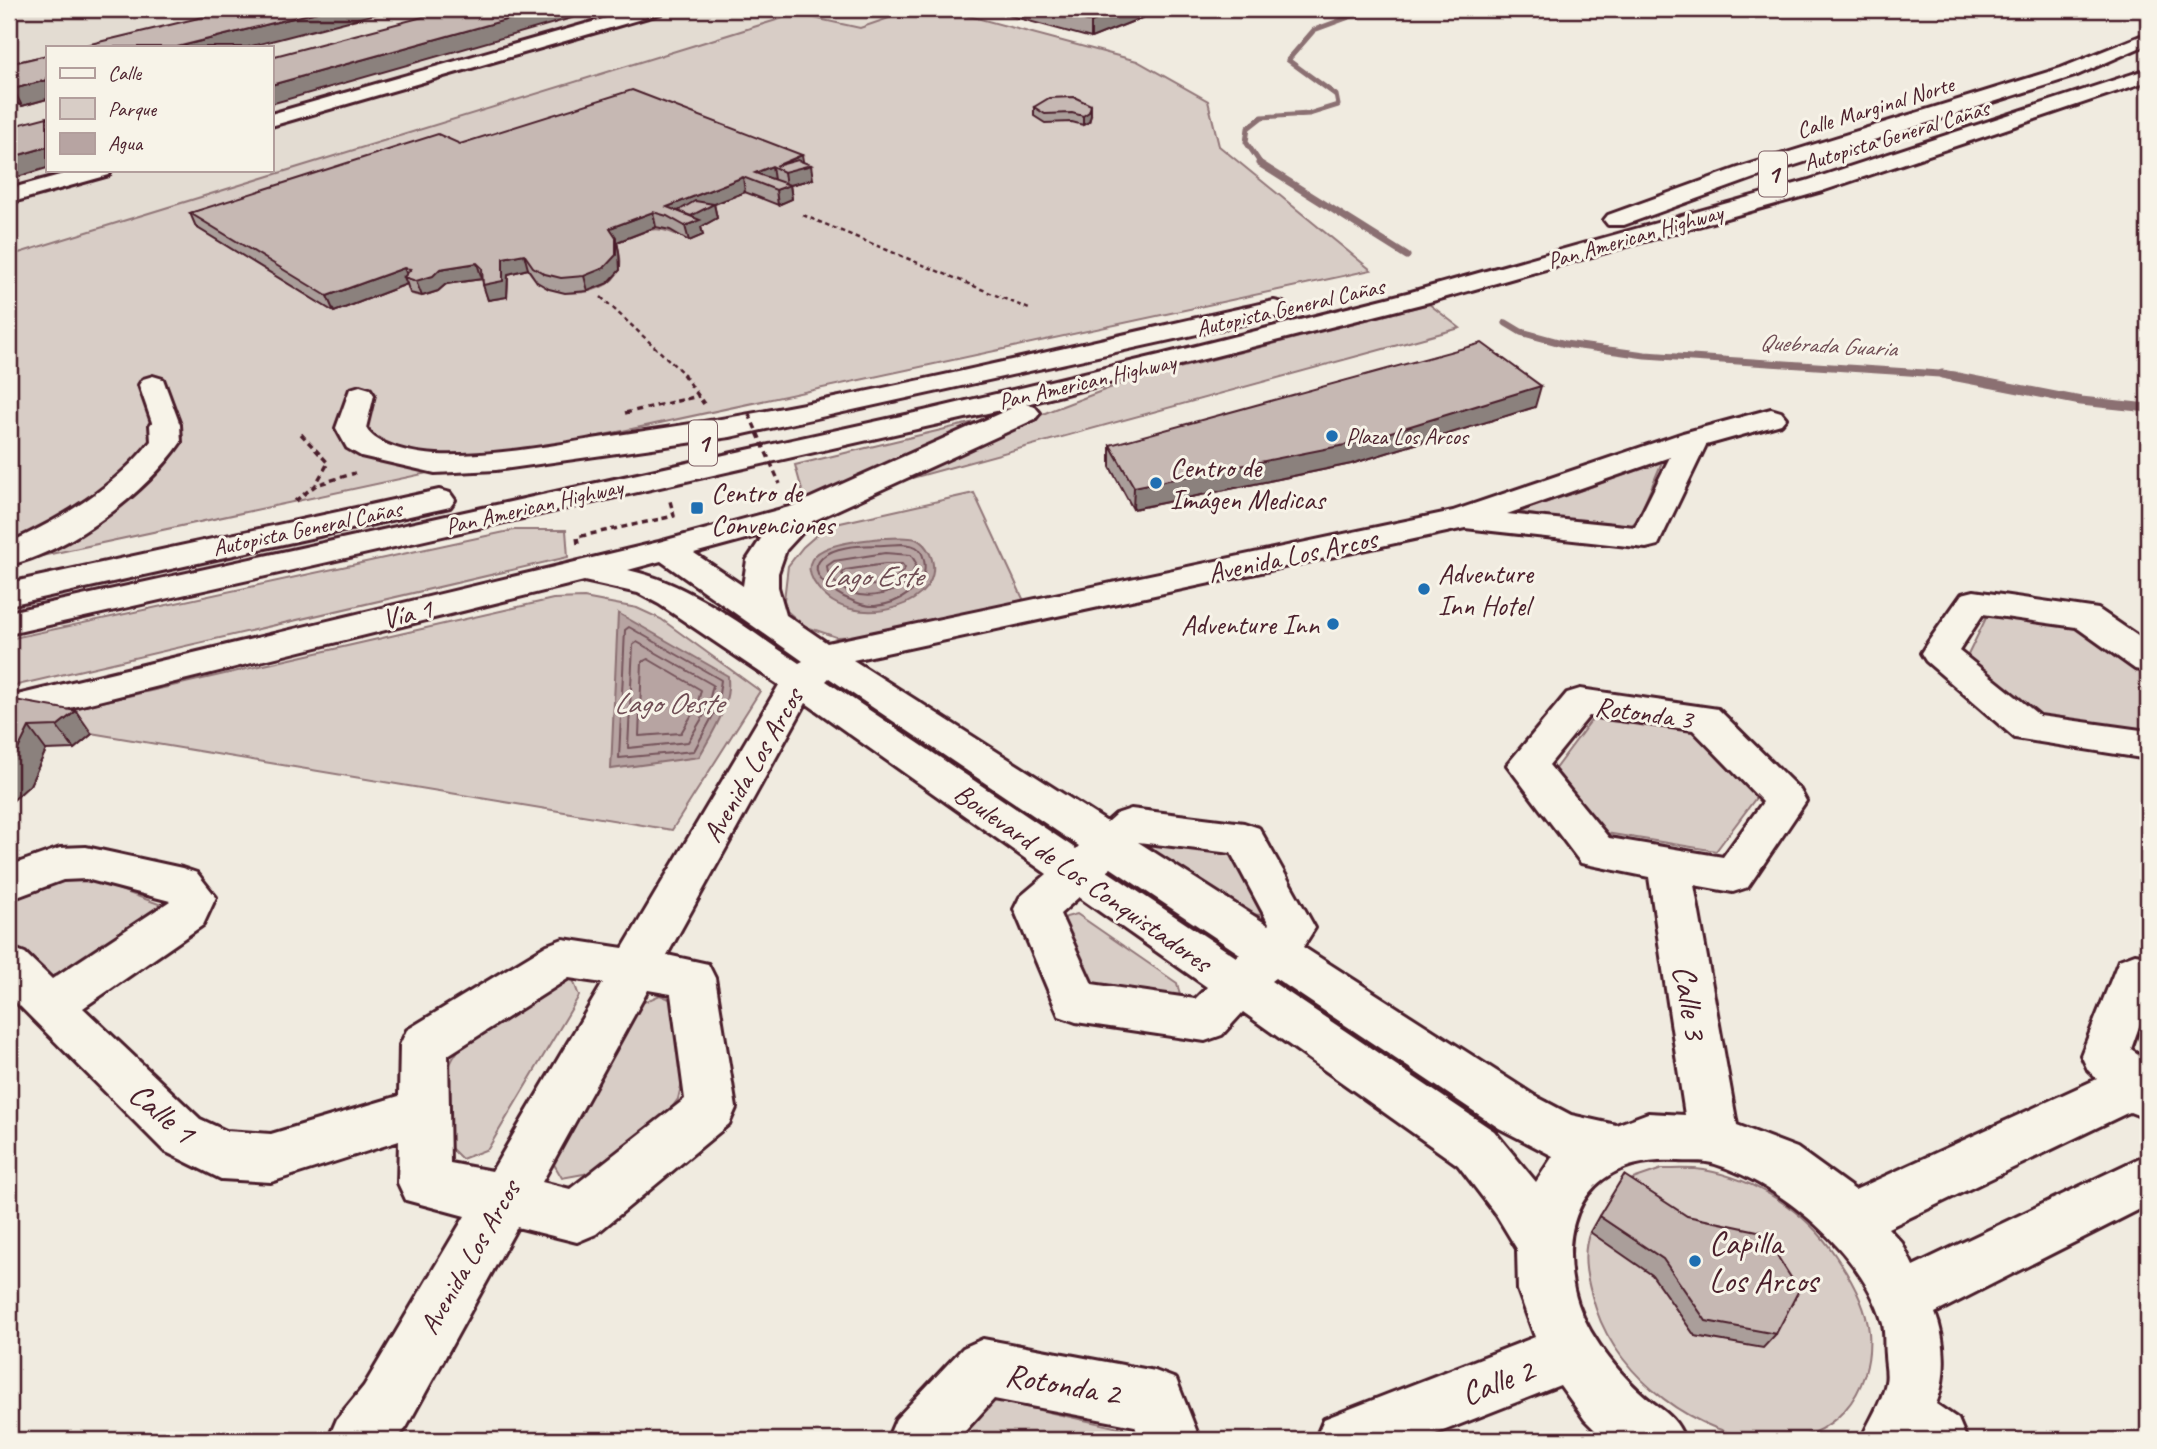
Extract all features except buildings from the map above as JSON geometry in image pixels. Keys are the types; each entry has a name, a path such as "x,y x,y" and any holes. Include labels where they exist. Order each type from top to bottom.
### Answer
{"main road":[{"path":"273,119 656,9"},
{"name":"Calle Marginal Norte","path":"1616,220 1746,173 2068,72 2148,38"},
{"name":"Autopista General Cañas","path":"9,594 908,398 1396,282 1616,220 2148,58"},
{"name":"Pan American Highway","path":"9,623 1103,378 1420,297 1802,189 2145,77"},
{"path":"9,196 94,172"},
{"path":"360,395 351,428 358,442 372,450 435,464 536,456 730,428 1396,282"},
{"path":"770,620 760,598 759,575 774,542 804,513 1103,378"},
{"path":"9,555 71,525 126,486 154,460 166,442 165,425 153,385"},
{"name":"Avenida Los Arcos","path":"358,1440 385,1407 503,1198 813,670 842,650 1461,519 1694,439 1772,418"},
{"name":"Avenida Los Arcos","path":"1461,519 1646,538 1694,439"},
{"name":"Vía 1","path":"9,710 667,550 804,513"},
{"name":"Boulevard de Los Conquistadores","path":"667,550 770,620 813,670"},
{"name":"Boulevard de Los Conquistadores","path":"583,570 649,585 813,670 1093,859 1271,951 1517,1112 1564,1136 1608,1145"},
{"path":"2148,660 2086,617 1974,602 1939,653 2029,728 2148,745"},
{"name":"Rotonda 3","path":"1580,702 1703,718 1786,801 1733,875 1669,866 1596,852 1527,765 1580,702"},
{"path":"1131,825 1244,839 1293,928 1271,951 1205,1021 1076,1002 1036,909 1131,825"},
{"name":"Boulevard de Los Conquistadores","path":"1093,859 1239,985 1476,1149 1516,1198 1542,1241"},
{"path":"9,883 60,864 86,863 182,885 194,897 187,913 50,1005"},
{"name":"Calle 3","path":"1669,866 1714,1138"},
{"path":"563,958 636,969 692,978 711,1108 577,1216 424,1183 424,1045 563,958"},
{"name":"Calle 1","path":"9,966 182,1135 221,1155 271,1158 424,1111"},
{"path":"2145,1089 2105,1055 2135,973 2148,975"},
{"path":"1850,1219 2095,1104 2145,1089"},
{"path":"1655,1440 1617,1411 1571,1352 1547,1294 1542,1241 1553,1199 1575,1167 1608,1145 1657,1133 1714,1138 1762,1155 1808,1182 1850,1219 1880,1257 1903,1300 1914,1341 1916,1382 1912,1434"},
{"path":"1903,1300 2148,1178"},
{"name":"Calle 2","path":"1345,1440 1571,1352"},
{"name":"Rotonda 2","path":"917,1440 983,1368 1155,1400 1170,1440"}],"path":[{"path":"803,215 1029,309"},
{"path":"601,297 689,379 707,409"},
{"path":"746,408 780,484"},
{"path":"301,434 328,463 316,485"}],"shaded area":[{"path":"9,9 915,9 860,28 796,14 9,256"}],"green space":[{"path":"915,9 943,9 1137,61 1208,101 1219,146 1371,270 9,563 9,256 796,14 860,28","holes":["757,187 760,195 745,192 670,222 689,241 659,229 644,231 614,243 620,260 617,274 607,284 592,290 574,293 556,290 540,282 528,269 508,274 507,297 482,279 447,284 421,296 410,293 410,283 334,312 197,227"]},
{"path":"1429,304 1460,328 872,489 1052,410 1128,381"},
{"path":"1012,413 805,501 795,465"},
{"path":"1662,462 1638,519 1631,526 1616,529 1519,512"},
{"path":"974,493 1025,603 868,636 836,637 804,626 787,611 784,600 788,566 803,547 827,526"},
{"path":"514,530 566,530 568,557 9,687 9,639"},
{"path":"584,598 637,608 661,619 760,691 672,830 19,721 553,599"},
{"path":"1987,616 2085,626 2148,672 2148,719 2142,732 2033,717 1965,661"},
{"path":"1593,718 1686,725 1758,795 1716,851 1606,833 1554,770"},
{"path":"1150,842 1232,851 1263,902 1261,915 1247,914 1148,851"},
{"path":"79,875 170,908 54,987 9,939 9,898 22,889"},
{"path":"1114,884 1135,885 1225,943 1225,959"},
{"path":"1077,914 1177,983 1180,995 1164,1000 1090,986 1060,925 1066,917"},
{"path":"557,980 573,980 579,996 488,1149 462,1159 448,1145 446,1086 449,1068 455,1055 465,1042 495,1018"},
{"path":"660,995 672,1000 683,1078 678,1099 667,1114 589,1173 562,1178 552,1161 637,1005"},
{"path":"1662,1169 1704,1170 1723,1174 1760,1189 1778,1199 1809,1224 1841,1263 1865,1311 1869,1354 1856,1394 1845,1410 1830,1423 1812,1433 1792,1439 1769,1440 1714,1428 1664,1399 1622,1358 1607,1334 1593,1300 1585,1261 1587,1241 1590,1232 1676,1232 1627,1181"},
{"path":"990,1399 1137,1432 1140,1440 953,1440"}],"water":[{"name":"Lago Este","path":"883,538 916,539 930,554 933,572 927,587 913,599 895,607 875,611 853,610 834,602 818,588 810,573 811,562 817,554 842,544"},
{"name":"Lago Oeste","path":"618,613 728,676 724,708 699,757 611,769"}],"waterway":[{"name":"Quebrada Guaria","path":"1261,164 1246,142 1248,128 1262,117 1309,114 1338,105 1336,95 1288,60 1314,30 1371,9"},
{"name":"Quebrada Guaria","path":"1259,163 1407,256"},
{"name":"Quebrada Guaria","path":"1506,323 1521,332 1565,344 1645,355 1943,374"},
{"name":"Quebrada Guaria","path":"1943,374 1955,375"},
{"name":"Quebrada Guaria","path":"1943,374 2081,401 2148,408"}],"place":[{"name":"Plaza Los Arcos","path":"1332,436"},
{"name":"Centro de Imágen Medicas","path":"1156,483"},
{"name":"Centro de Convenciones","path":"697,508"},
{"name":"Adventure Inn Hotel","path":"1424,589"},
{"name":"Adventure Inn","path":"1333,624"},
{"name":"Capilla Los Arcos","path":"1695,1261"}]}
